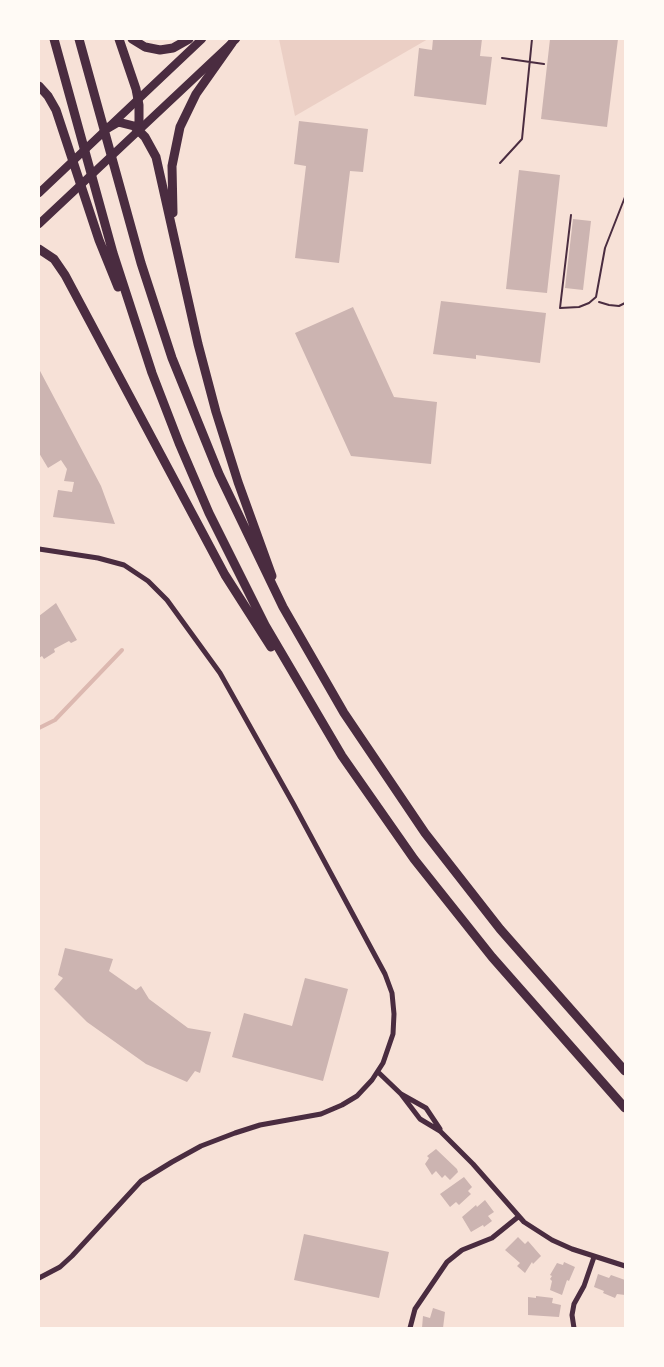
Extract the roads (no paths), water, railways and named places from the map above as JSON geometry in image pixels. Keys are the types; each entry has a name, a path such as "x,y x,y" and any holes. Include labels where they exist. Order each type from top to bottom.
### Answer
{"highway":[{"path":"54,39 98,198 144,349"},
{"path":"79,39 154,303 190,405 232,504 283,607 357,733 440,853 517,949 625,1071"},
{"path":"119,39 138,99 139,130"},
{"path":"132,39 145,47 167,50 189,39"},
{"path":"174,237 172,166 177,136 191,102 234,41"},
{"path":"39,86 52,103 108,264 209,513 246,588 302,691"},
{"path":"106,129 122,122 131,124 149,142 156,157 198,344 223,435 283,607"},
{"path":"39,249 54,259 65,275 225,575 375,804 444,899 503,970 625,1108"}],"main road":[{"path":"39,192 202,39"},
{"path":"39,224 234,41"}],"street":[{"path":"39,549 108,560 124,565 154,586 167,600 220,673 386,974 393,1001 394,1025 390,1046 378,1072 357,1096 331,1110 312,1116 260,1125 201,1146 141,1181 72,1256 60,1267 39,1278"},
{"path":"378,1072 401,1094 420,1119 440,1131"},
{"path":"401,1094 426,1108 440,1131 486,1177 518,1217 530,1227 552,1240 594,1257 625,1266"},
{"path":"410,1328 415,1309 447,1262 462,1250 492,1238 518,1217"},
{"path":"574,1328 572,1315 574,1304 584,1287 594,1257"}],"lane":[{"path":"500,163 522,139 532,39"},
{"path":"502,58 544,64"},
{"path":"571,215 560,308 589,303 596,297 605,248 625,197"}],"waterway":[{"path":"39,728 55,720 122,650"}]}
